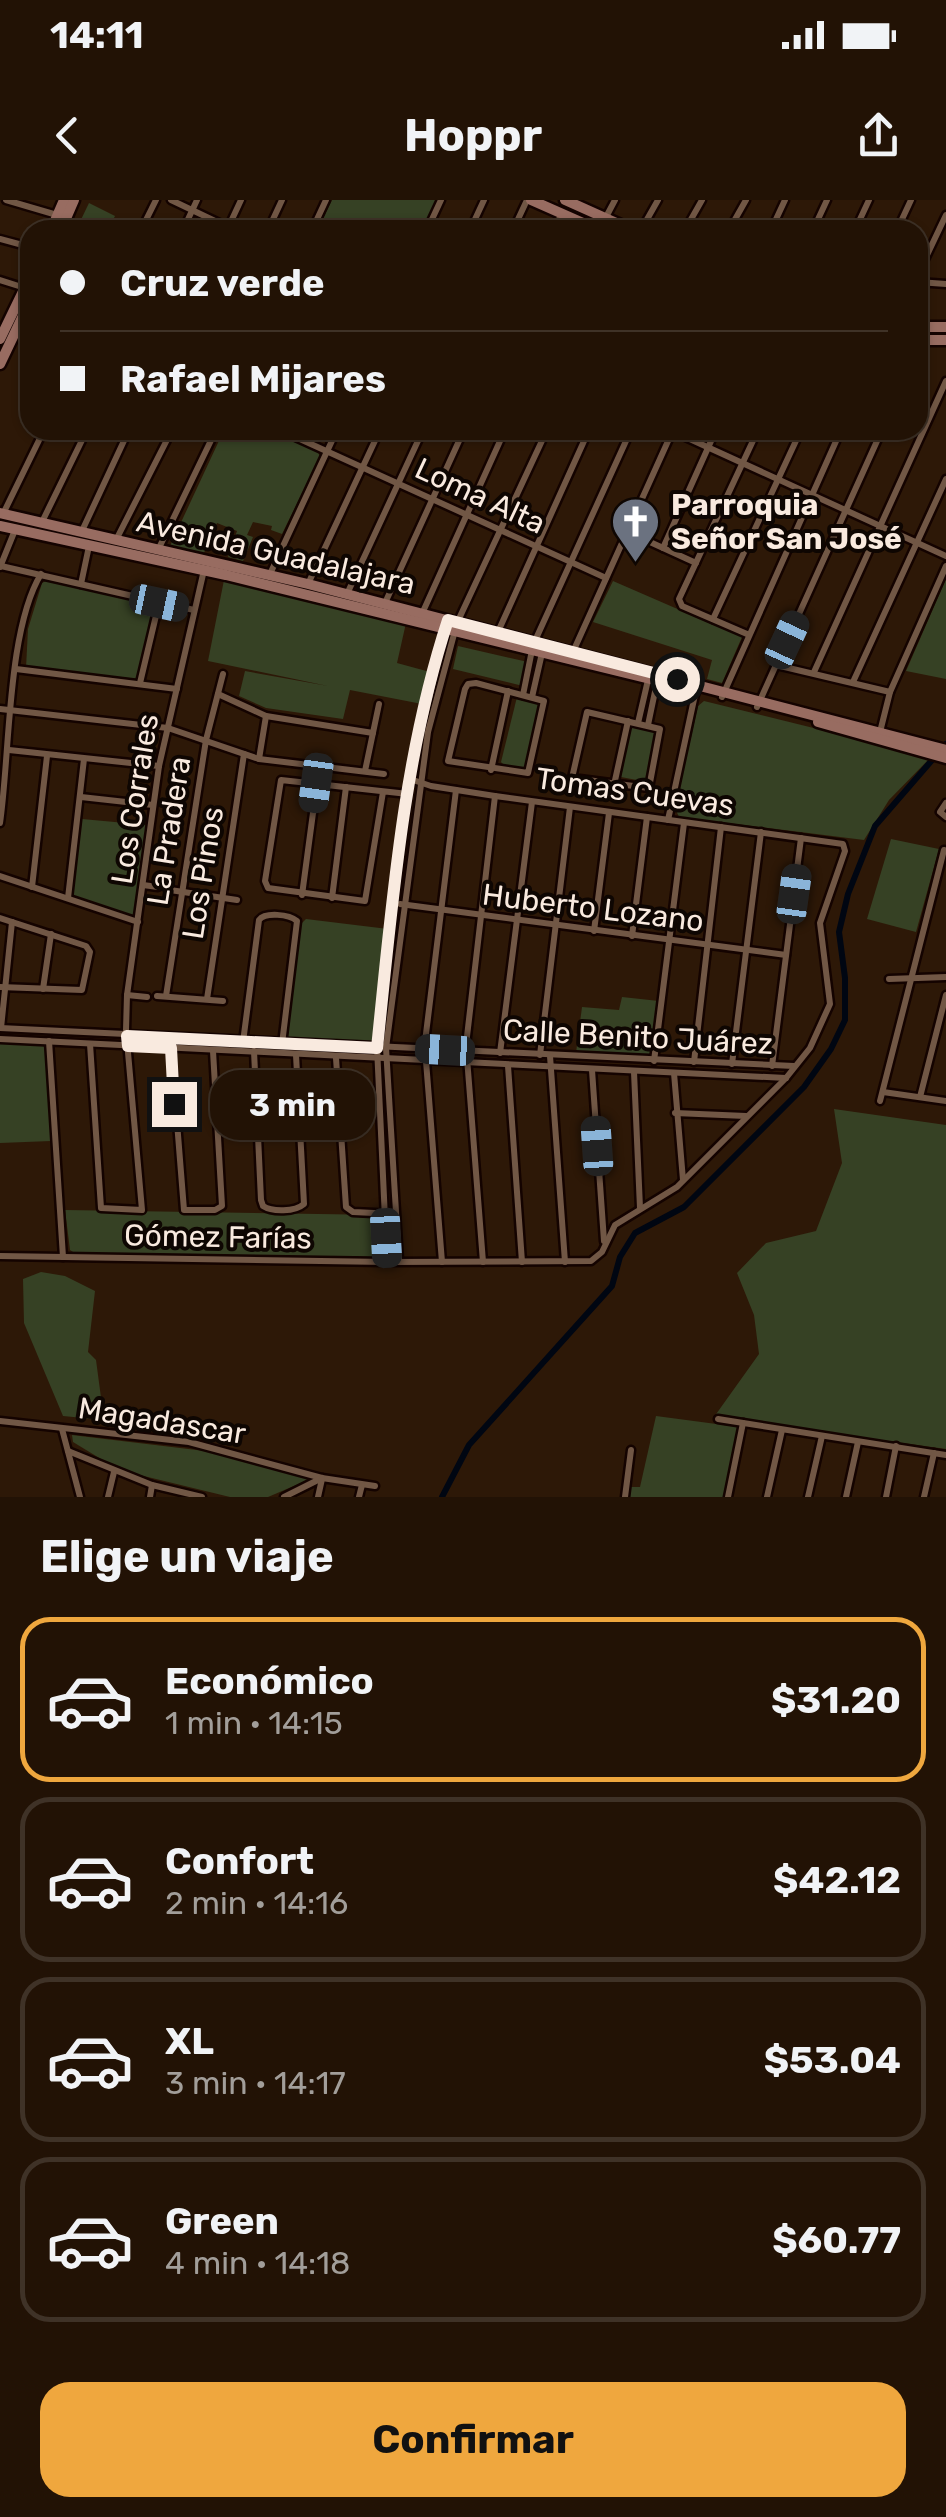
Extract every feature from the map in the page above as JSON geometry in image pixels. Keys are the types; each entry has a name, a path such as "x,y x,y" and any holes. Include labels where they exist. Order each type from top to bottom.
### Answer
{"main road":[{"path":"62,220 64,200"},
{"path":"59,220 74,200"},
{"path":"529,200 575,220"},
{"path":"568,201 610,220"},
{"path":"0,339 20,299"},
{"path":"0,364 20,325"},
{"name":"Avenida Guadalajara","path":"1,518 42,522 78,537 89,546 421,618 941,753"},
{"name":"Avenida Guadalajara","path":"1,518 15,529 116,540 269,574 385,604 421,618"},
{"name":"Avenida Guadalajara","path":"451,626 496,634 536,649"},
{"name":"Avenida Guadalajara","path":"648,678 697,687"}],"street":[{"path":"6,200 62,216"},
{"path":"171,200 211,220"},
{"path":"188,220 197,200"},
{"path":"605,218 615,200"},
{"path":"559,220 562,214"},
{"path":"928,253 946,215"},
{"path":"928,421 946,381"},
{"path":"1,518 39,440"},
{"path":"42,522 82,440"},
{"path":"78,537 125,440"},
{"path":"116,540 167,440"},
{"path":"158,550 211,440"},
{"name":"Loma Alta","path":"302,440 606,578"},
{"path":"269,574 332,440"},
{"path":"308,584 375,440"},
{"path":"348,594 419,440"},
{"path":"385,604 460,440"},
{"path":"421,618 500,440"},
{"path":"387,1262 376,1059 381,1048 414,780 451,626 502,532 543,440"},
{"path":"496,634 585,440"},
{"path":"522,695 571,562 626,440"},
{"path":"572,657 668,440"},
{"path":"692,440 946,556"},
{"path":"662,548 712,440"},
{"path":"747,634 679,601 754,440"},
{"path":"713,619 797,440"},
{"path":"723,694 836,440"},
{"path":"759,703 878,440"},
{"path":"814,672 920,440"},
{"path":"853,682 946,479"},
{"path":"15,529 0,567 194,610"},
{"path":"628,532 696,563"},
{"path":"81,584 89,546"},
{"path":"879,736 890,692 946,566"},
{"name":"Los Corrales","path":"90,1044 101,1208 142,1210 127,994 159,766 204,570"},
{"path":"0,823 16,668 26,612 41,574"},
{"path":"140,683 159,603"},
{"path":"532,697 536,649"},
{"path":"776,665 890,692"},
{"path":"16,668 177,689"},
{"name":"La Pradera","path":"207,998 162,996 206,740 222,674"},
{"path":"638,723 648,678"},
{"path":"648,678 648,725"},
{"path":"468,684 522,695 544,701 529,772 452,764 448,758 468,684"},
{"path":"668,820 697,687"},
{"path":"491,770 508,691"},
{"path":"218,694 266,716 373,733"},
{"path":"365,772 379,704"},
{"path":"0,709 168,728 259,759 384,774"},
{"path":"587,712 638,723 662,731 650,788 574,780 587,712"},
{"path":"259,759 266,716"},
{"path":"614,786 628,721"},
{"path":"9,750 159,766"},
{"name":"Los Pinos","path":"207,998 244,754"},
{"path":"32,887 47,756"},
{"path":"68,898 84,759"},
{"path":"383,792 368,898 361,901 302,895 272,890 266,885 278,784 284,779 413,794"},
{"name":"Tomas Cuevas","path":"414,780 532,802 845,846 820,922 830,1004 818,1033 795,1066"},
{"path":"302,895 316,783"},
{"path":"332,898 346,787"},
{"path":"424,1050 456,790"},
{"path":"483,1262 466,1051 495,796"},
{"path":"81,797 154,805"},
{"path":"500,1054 532,802"},
{"path":"945,817 940,812 946,802"},
{"path":"540,1055 570,807"},
{"path":"594,931 609,813"},
{"path":"632,936 647,818"},
{"path":"654,1061 684,823"},
{"path":"694,1062 721,827"},
{"path":"732,1064 762,832"},
{"path":"772,1066 801,838"},
{"path":"880,1102 944,856"},
{"path":"0,876 138,922"},
{"path":"143,885 158,888"},
{"path":"170,890 238,900"},
{"name":"Huberto Lozano","path":"398,903 786,955"},
{"path":"243,1042 262,915 292,917 297,924 282,1044"},
{"path":"0,918 88,947 82,990 2,987"},
{"path":"0,1028 12,922"},
{"path":"43,989 51,934"},
{"path":"889,980 946,977"},
{"path":"127,994 147,996"},
{"path":"920,1097 946,995"},
{"path":"207,998 222,1001"},
{"name":"Calle Benito Juárez","path":"0,1028 128,1041 243,1042 795,1066"},
{"path":"0,1039 90,1044 128,1041 171,1048 336,1058 786,1078"},
{"path":"48,1041 63,1257"},
{"path":"254,1043 262,1200 269,1210 299,1208 304,1199 296,1055"},
{"path":"171,1048 184,1210 214,1210 222,1206 213,1051"},
{"path":"381,1048 386,1060 399,1262"},
{"path":"550,1056 565,1262"},
{"path":"336,1058 344,1202 353,1212 396,1214"},
{"path":"426,1062 442,1262"},
{"path":"508,1066 522,1262"},
{"path":"604,1242 615,1226 684,1180 795,1066"},
{"path":"592,1070 604,1242"},
{"path":"634,1072 640,1208"},
{"path":"674,1073 684,1180"},
{"path":"883,1092 946,1101"},
{"path":"676,1113 747,1116"},
{"name":"Gómez Farías","path":"0,1256 591,1262 602,1252 604,1242"},
{"path":"718,1420 946,1455"},
{"name":"Magadascar","path":"0,1421 189,1442 322,1478 375,1486"},
{"path":"728,1497 743,1423"},
{"path":"62,1428 80,1497"},
{"path":"767,1497 782,1430"},
{"path":"808,1497 822,1436"},
{"path":"846,1497 858,1442"},
{"path":"886,1497 896,1446"},
{"path":"624,1497 631,1450"},
{"path":"68,1451 152,1486 202,1497"},
{"path":"924,1497 934,1453"},
{"path":"108,1497 114,1472"},
{"path":"284,1497 322,1478"},
{"path":"318,1497 322,1478"},
{"path":"359,1497 362,1485"},
{"path":"150,1497 152,1486"}],"green space":[{"path":"332,200 436,200 427,220 322,220"},
{"path":"89,203 115,216 113,220 81,220"},
{"path":"219,440 290,440 318,452 320,457 282,534 271,530 272,526 253,522 247,535 253,537 243,561 228,557 237,531 217,523 204,553 170,546"},
{"path":"946,579 946,679 906,671"},
{"path":"48,580 154,606 139,679 26,668 28,629 42,583"},
{"path":"224,580 406,623 397,663 430,672 422,704 350,690 343,719 266,708 239,696 245,671 328,686 208,661"},
{"path":"613,581 742,637 722,683 707,679 712,660 593,622"},
{"path":"458,646 528,662 523,686 453,669"},
{"path":"517,697 541,701 526,769 501,762"},
{"path":"704,701 931,757 889,800 864,840 679,817 675,808 698,706"},
{"path":"631,727 658,732 647,782 621,777"},
{"path":"82,819 147,825 131,916 75,897"},
{"path":"891,839 939,849 916,932 867,919"},
{"path":"306,919 388,929 372,1044 288,1037 300,925"},
{"path":"622,997 659,1001 651,1057 576,1053 582,1007 619,1010"},
{"path":"0,1043 43,1044 47,1051 51,1141 0,1143"},
{"path":"834,1109 946,1125 946,1449 714,1417 759,1354 754,1315 737,1273 766,1243 816,1231 842,1163"},
{"path":"65,1210 383,1215 384,1257 76,1254 70,1250"},
{"path":"41,1272 65,1276 95,1291 88,1352 96,1360 104,1420 63,1416 24,1323 23,1279"},
{"path":"656,1416 739,1427 725,1497 627,1497 629,1487 640,1487"},
{"path":"72,1435 205,1451 315,1477 268,1497 230,1497 119,1470 73,1442"}],"waterway":[{"path":"442,1497 469,1445 612,1286 620,1257 635,1233 684,1207 804,1087 831,1049 845,1020 839,932 848,894 875,826 946,744"}],"place":[{"name":"Parroquia Señor San José","path":"636,564"}],"route":[{"path":"174,1104 171,1048 128,1046 127,1036 377,1048 410,778 448,620 677,679"}]}
